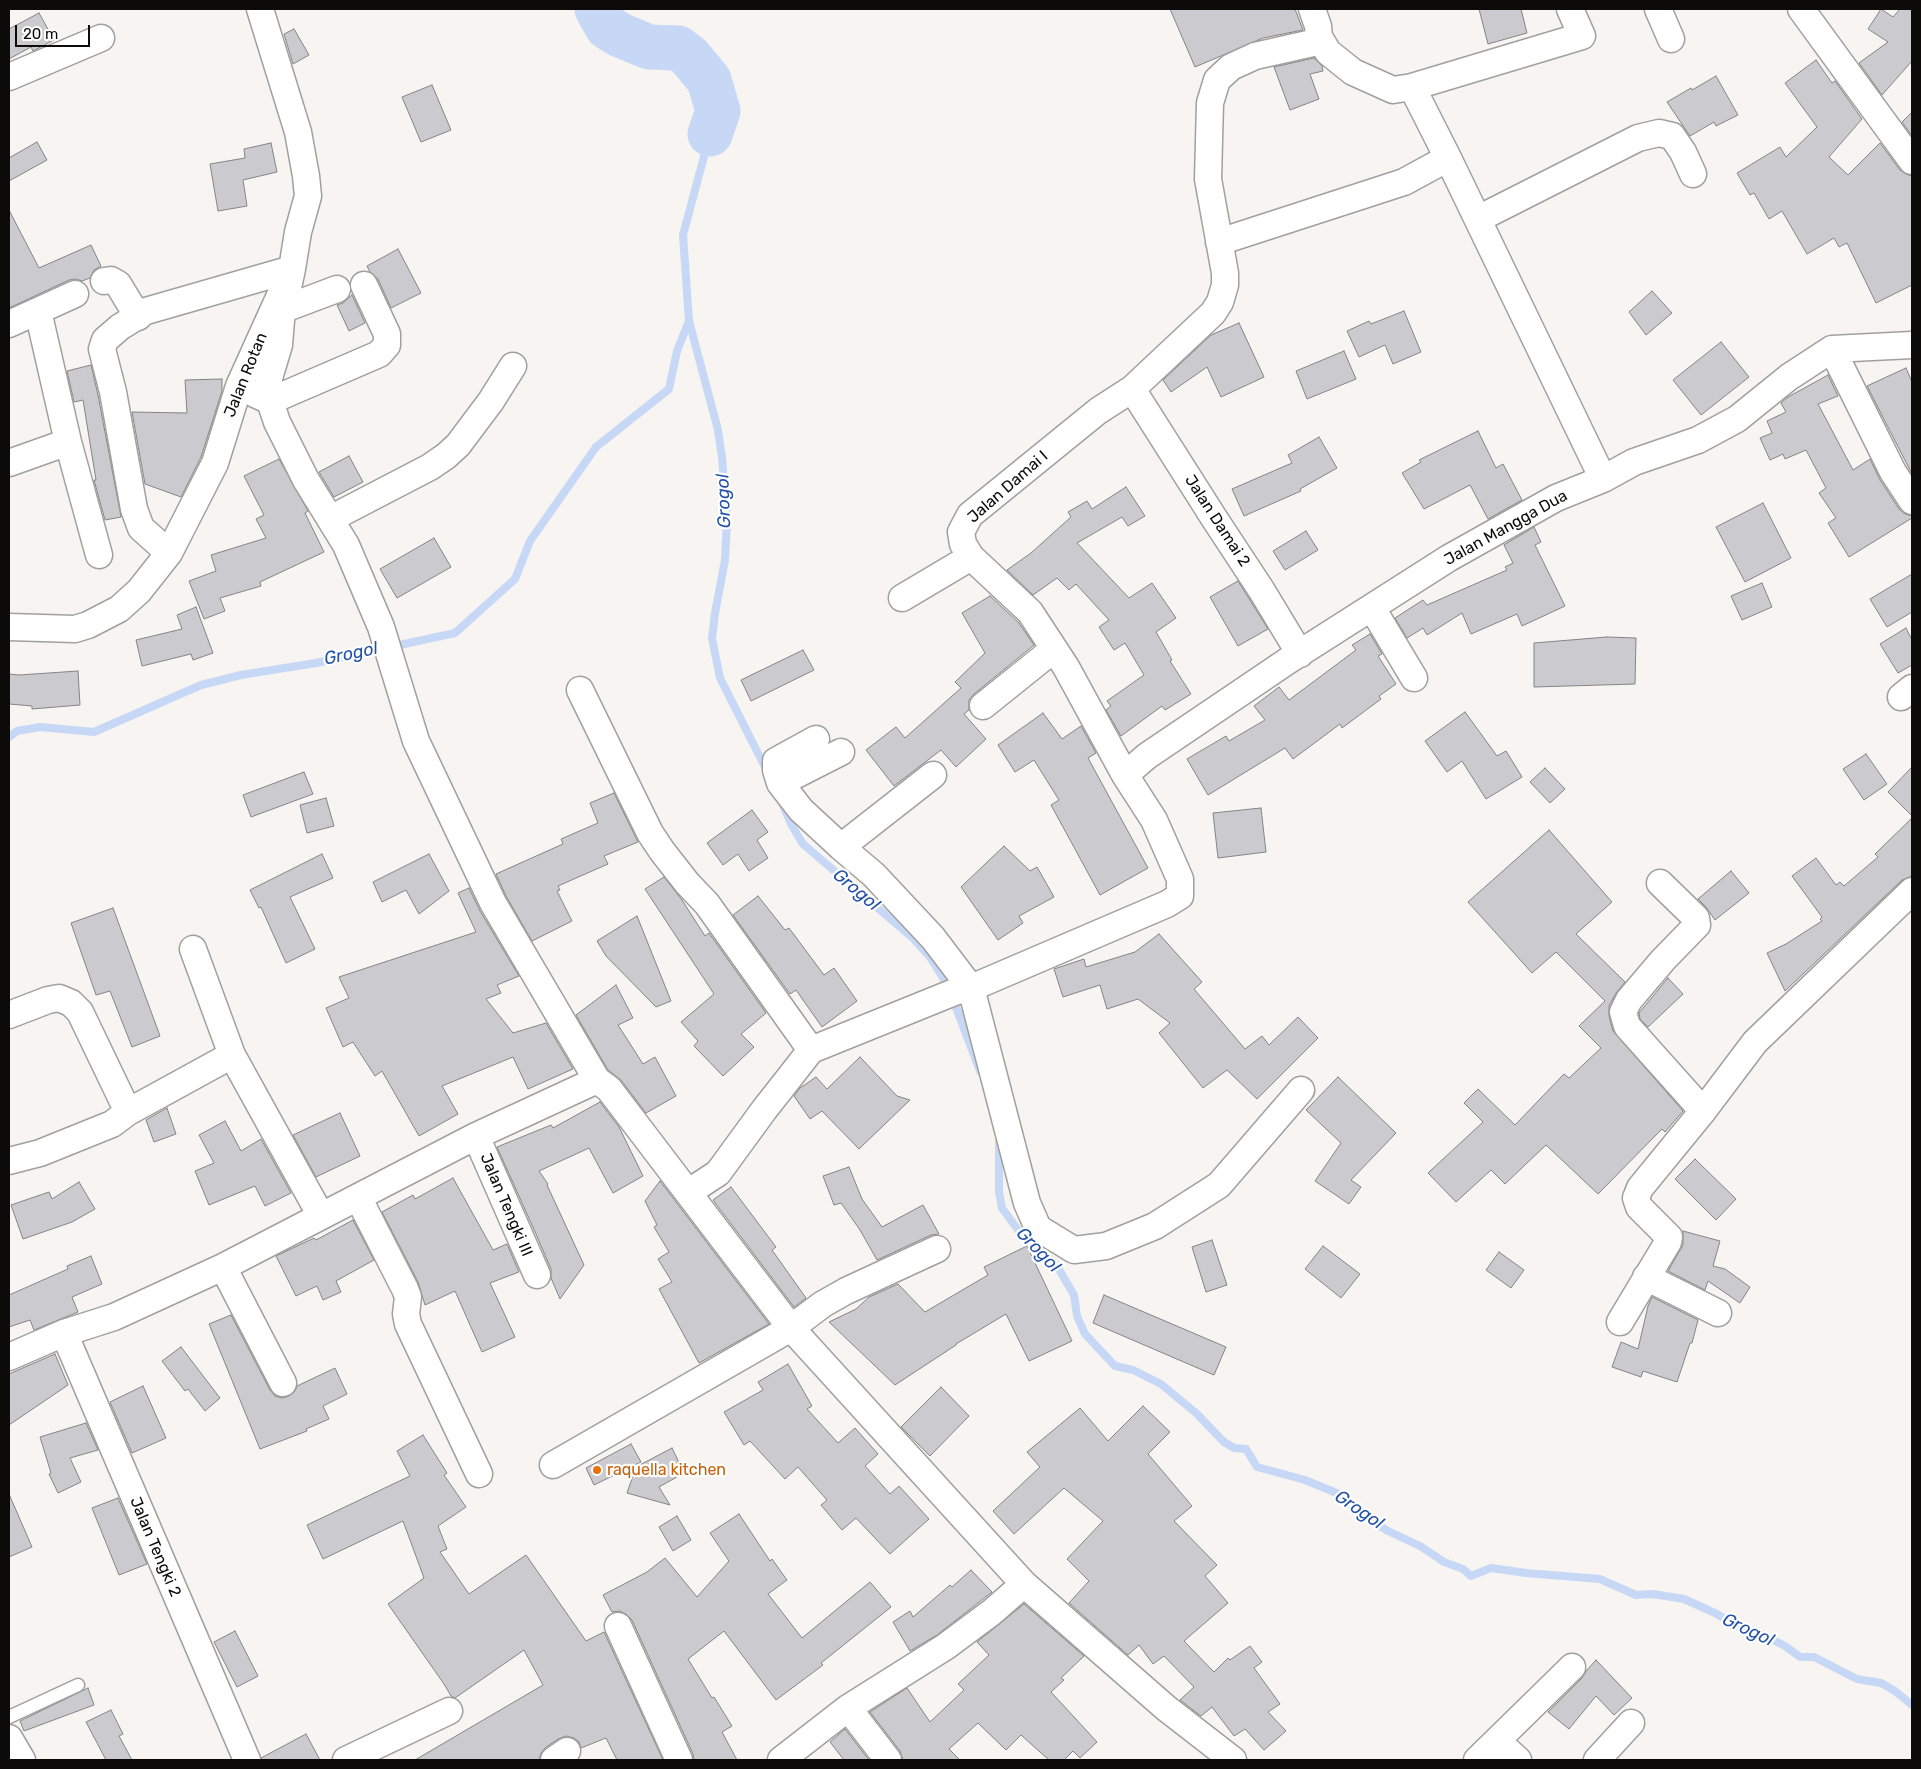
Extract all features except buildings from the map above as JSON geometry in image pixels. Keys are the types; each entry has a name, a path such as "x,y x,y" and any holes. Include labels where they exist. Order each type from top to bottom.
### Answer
{"street":[{"name":"Jalan Rotan","path":"9,627 75,629 88,625 119,608 139,591 169,553 215,463 239,386 292,270 298,232 308,196 298,132 260,9"},
{"path":"1312,9 1318,26 1319,37 1328,52 1353,72 1393,90 1412,87 1582,36 1570,9"},
{"path":"1658,9 1671,40"},
{"path":"1801,9 1912,162"},
{"name":"Jalan Damai I","path":"954,993 1167,904 1180,896 1180,879 1154,820 1125,775 1060,658 1030,612 971,557 963,544 961,532 970,515 1098,411 1132,389 1214,313 1220,302 1225,285 1225,273 1208,179 1210,103 1217,80 1231,67 1254,56 1317,42 1319,37"},
{"path":"9,77 102,38"},
{"path":"1412,87 1478,219 1603,479"},
{"path":"1478,219 1638,138 1660,133 1672,136 1683,152 1693,174"},
{"path":"1219,242 1404,182 1448,158"},
{"path":"169,553 141,528 134,509 113,392 102,349 110,334 146,312 292,270 281,320 279,345 269,378 270,401 277,422 291,451 346,545 381,627 416,741 493,903 597,1080 609,1089 791,1328 1024,1584 1159,1702 1233,1760"},
{"path":"104,281 111,280 118,284 138,317"},
{"path":"239,386 270,401 379,354 387,345 387,334 364,285"},
{"path":"284,309 337,289"},
{"path":"9,324 74,294"},
{"path":"38,311 68,442 99,555"},
{"path":"1912,345 1832,349 1893,472 1912,501"},
{"name":"Jalan Mangga Dua","path":"1125,775 1146,756 1449,558 1556,498 1603,479 1634,462 1698,440 1737,419 1789,378 1832,349"},
{"path":"330,520 430,467 446,456 458,445 491,401 513,366"},
{"name":"Jalan Damai 2","path":"1132,389 1262,591 1300,654"},
{"path":"9,463 68,442"},
{"path":"902,598 971,557"},
{"path":"1372,608 1414,678"},
{"path":"983,706 1060,658"},
{"path":"580,690 650,833 662,852 687,884 707,904 811,1050"},
{"path":"816,738 776,761 776,770 780,783 801,810 874,875 933,938 1027,1203 1038,1228 1074,1250 1106,1246 1155,1226 1219,1185 1300,1090"},
{"path":"780,783 841,752"},
{"path":"841,847 933,775"},
{"path":"1660,883 1696,918 1697,925 1646,980 1629,1000 1622,1012 1627,1026 1703,1111"},
{"path":"1620,1322 1668,1242 1669,1237 1640,1207 1636,1198 1640,1188 1703,1111 1755,1042 1912,891"},
{"path":"193,949 232,1055 321,1216"},
{"path":"689,1192 718,1173 811,1050 954,993"},
{"path":"9,1015 48,1000 59,998 70,1003 80,1012 128,1112"},
{"path":"9,1161 40,1153 77,1140 112,1124 128,1112 232,1055"},
{"path":"9,1357 64,1333 114,1317 223,1267 476,1136 597,1080"},
{"name":"Jalan Tengki III","path":"476,1136 536,1274"},
{"path":"358,1197 405,1289 408,1297 406,1314 408,1324 479,1474"},
{"path":"553,1465 791,1328 823,1304 846,1291 937,1249"},
{"path":"223,1267 283,1383"},
{"path":"1646,1277 1718,1313"},
{"name":"Jalan Tengki 2","path":"64,1333 247,1760"},
{"path":"781,1760 848,1708 945,1647 992,1612 1024,1584"},
{"path":"618,1626 679,1760"},
{"path":"1477,1760 1572,1667"},
{"path":"848,1708 888,1760"},
{"path":"346,1760 449,1711"},
{"path":"1596,1760 1632,1723"},
{"path":"9,1738 22,1760"},
{"path":"1497,1741 1518,1760"}],"lane":[{"path":"9,1717 78,1685"}],"waterway":[{"path":"597,9 607,27 620,35 649,47 678,48 690,57 709,80 718,111 710,134"},
{"name":"Grogol","path":"710,134 683,235 689,321 718,430 727,521 725,560 712,638 720,678 767,771"},
{"name":"Grogol","path":"9,737 17,731 40,727 94,732 201,685 241,675 316,663 455,633 515,579 530,541 596,447 669,389 677,351 689,321"},
{"name":"Grogol","path":"781,801 792,826 803,844 914,939 930,957 948,986 980,1071"},
{"name":"Grogol","path":"999,1142 999,1192 1002,1208 1018,1230 1057,1266 1074,1295 1077,1316 1085,1334 1115,1366 1133,1370 1161,1384 1196,1413 1224,1442 1234,1448 1246,1449 1257,1467 1305,1480 1339,1494 1358,1513 1388,1531 1420,1546 1444,1562 1463,1569 1471,1576 1491,1568 1600,1579 1636,1595 1653,1594 1684,1599 1738,1626 1758,1632 1785,1646 1800,1657 1814,1657 1857,1679 1881,1683 1895,1691 1912,1705"}],"place":[{"name":"raquella kitchen","path":"597,1470"}]}
